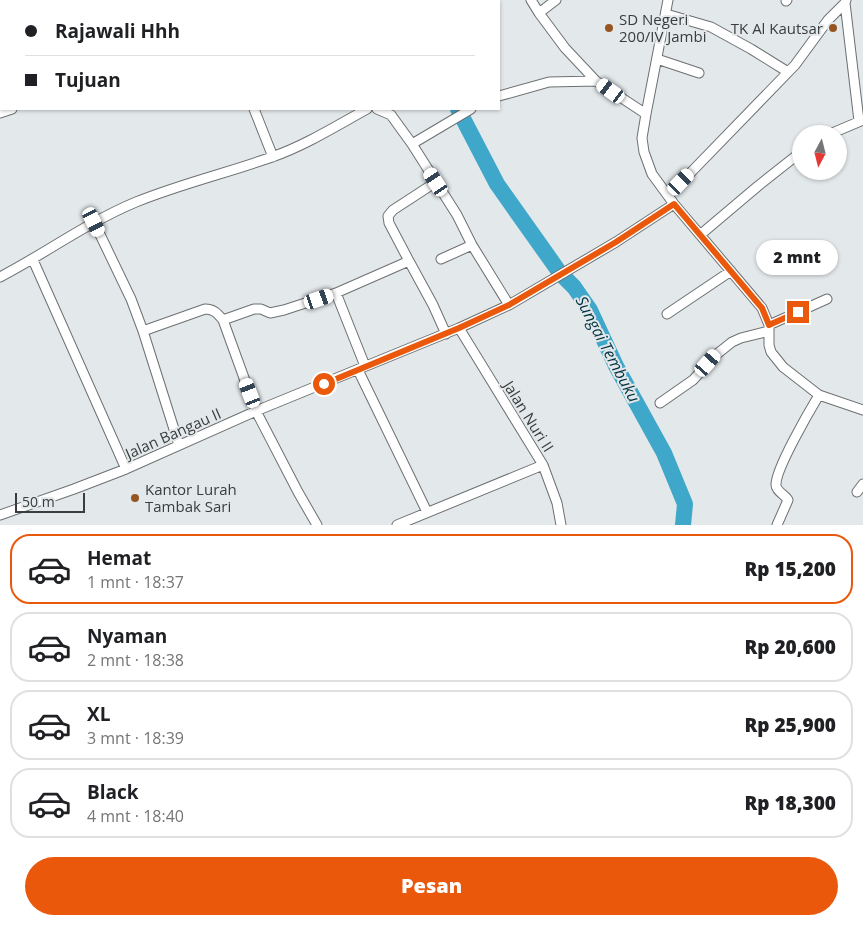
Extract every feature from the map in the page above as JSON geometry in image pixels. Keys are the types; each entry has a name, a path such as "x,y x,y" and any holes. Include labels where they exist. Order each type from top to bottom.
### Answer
{"street":[{"path":"531,0 565,48 596,81 646,114"},
{"path":"539,13 556,0"},
{"path":"668,0 642,138 644,152 652,174 674,204 762,308 769,328 769,345 778,361 819,395 863,410"},
{"path":"668,196 788,72 804,54 828,20 845,2"},
{"path":"845,2 861,121 848,126"},
{"path":"666,14 711,27 752,49 788,72"},
{"path":"657,59 700,73"},
{"path":"500,96 549,82 596,81"},
{"path":"254,110 273,157"},
{"path":"0,277 33,260 94,222 135,202 273,157 299,146 365,110"},
{"path":"379,110 391,115 412,144 457,215 472,245 509,305"},
{"path":"412,144 464,112"},
{"path":"700,235 792,159"},
{"path":"436,182 388,216 389,223 434,305 446,334"},
{"name":"Jalan Bangau II","path":"0,515 74,489 126,468 256,411 446,334 509,305 616,242 674,204"},
{"path":"94,222 131,299 143,330 179,445"},
{"path":"441,259 472,245"},
{"path":"33,260 126,468"},
{"path":"223,320 254,309 273,313 336,293 409,261"},
{"path":"667,314 731,272"},
{"path":"336,293 361,368 426,512"},
{"path":"660,403 693,380 716,354 732,342 769,328 827,299"},
{"path":"143,330 205,309 214,311 223,320 256,411 317,525"},
{"name":"Jalan Nuri II","path":"459,328 543,465 557,503 561,525"},
{"path":"777,525 788,500 777,488 776,484 781,467 819,395"},
{"path":"397,525 543,465"},
{"path":"857,492 863,484"}],"waterway":[{"name":"Sungai Tembuku","path":"459,110 497,184 560,273 574,287 590,310 616,366 664,453 685,504 683,525"}],"place":[{"name":"SD Negeri 200/IV Jambi","path":"609,28"},
{"name":"TK Al Kautsar","path":"833,28"},
{"name":"Kantor Lurah Tambak Sari","path":"135,498"}],"route":[{"path":"324,384 459,328 509,305 616,242 674,204 762,308 767,316 769,325 798,312"}]}
